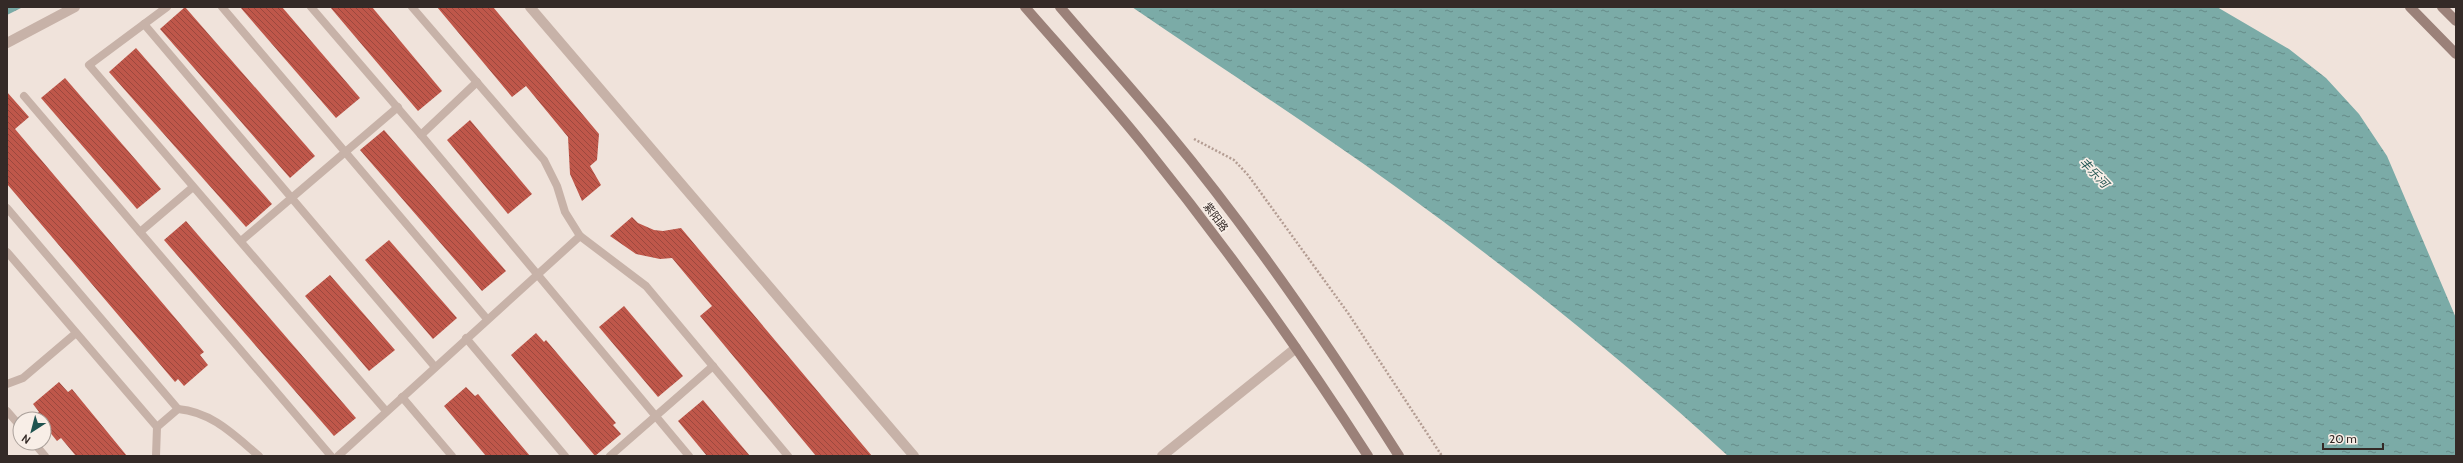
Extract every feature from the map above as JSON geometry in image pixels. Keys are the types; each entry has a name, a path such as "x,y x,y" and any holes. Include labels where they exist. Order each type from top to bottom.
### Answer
{"main road":[{"name":"紫阳路","path":"1025,7 1146,148 1198,213 1296,348 1368,456"},
{"name":"紫阳路","path":"1060,7 1167,131 1219,197 1318,333 1399,456"},
{"path":"2410,7 2456,54"},
{"path":"2442,7 2456,21"}],"street":[{"path":"7,43 75,7"},
{"path":"530,7 914,456"},
{"path":"1162,456 1296,348"}],"lane":[{"path":"167,7 89,65 386,411"},
{"path":"222,7 488,319"},
{"path":"311,7 398,107 689,456"},
{"path":"412,7 544,160 557,186 565,212 580,236 646,286 788,456"},
{"path":"144,24 435,367"},
{"path":"421,135 477,82"},
{"path":"24,96 331,456"},
{"path":"240,241 398,107"},
{"path":"140,232 193,186"},
{"path":"7,208 178,409 201,413 212,418 259,456"},
{"path":"338,456 466,338 580,236"},
{"path":"7,252 157,428 156,456"},
{"path":"7,384 23,378 76,333"},
{"path":"466,338 565,456"},
{"path":"610,456 713,366"},
{"path":"402,397 452,456"},
{"path":"157,428 178,409"}],"path":[{"path":"1192,138 1234,160 1248,175 1348,313 1442,456"}],"water":[{"path":"7,7 23,7 7,15"},
{"name":"丰乐河","path":"1132,7 2217,7 2289,49 2326,78 2359,114 2387,156 2456,318 2456,456 1728,456 1648,385 1566,317 1439,218 1364,164"}],"building":[{"path":"185,7 315,156 290,178 160,29"},
{"path":"240,7 282,7 360,98 336,118"},
{"path":"330,7 372,7 442,91 418,111"},
{"path":"437,7 493,7 599,134 597,160 590,166 601,185 582,201 570,174 568,137 526,86 512,97"},
{"path":"136,48 272,204 246,227 109,72"},
{"path":"65,78 161,189 137,209 41,98"},
{"path":"7,92 29,117 15,129 204,352 200,355 208,365 184,386 178,379 175,382 7,184"},
{"path":"470,120 532,194 508,214 447,140"},
{"path":"384,130 506,271 482,291 360,150"},
{"path":"632,217 638,223 654,230 663,231 681,228 872,456 816,456 700,316 712,306 672,258 660,259 636,254 610,236"},
{"path":"186,221 356,418 334,436 164,240"},
{"path":"389,240 457,318 433,339 365,260"},
{"path":"330,275 395,350 369,371 305,296"},
{"path":"624,306 683,376 658,397 599,327"},
{"path":"536,333 544,342 546,340 616,423 613,425 621,434 595,456 511,355"},
{"path":"59,382 68,392 72,389 127,456 76,456 61,438 57,441 52,435 52,411 38,411 33,404"},
{"path":"466,387 475,396 478,394 530,456 486,456 444,406"},
{"path":"703,400 750,456 707,456 678,421"}]}
